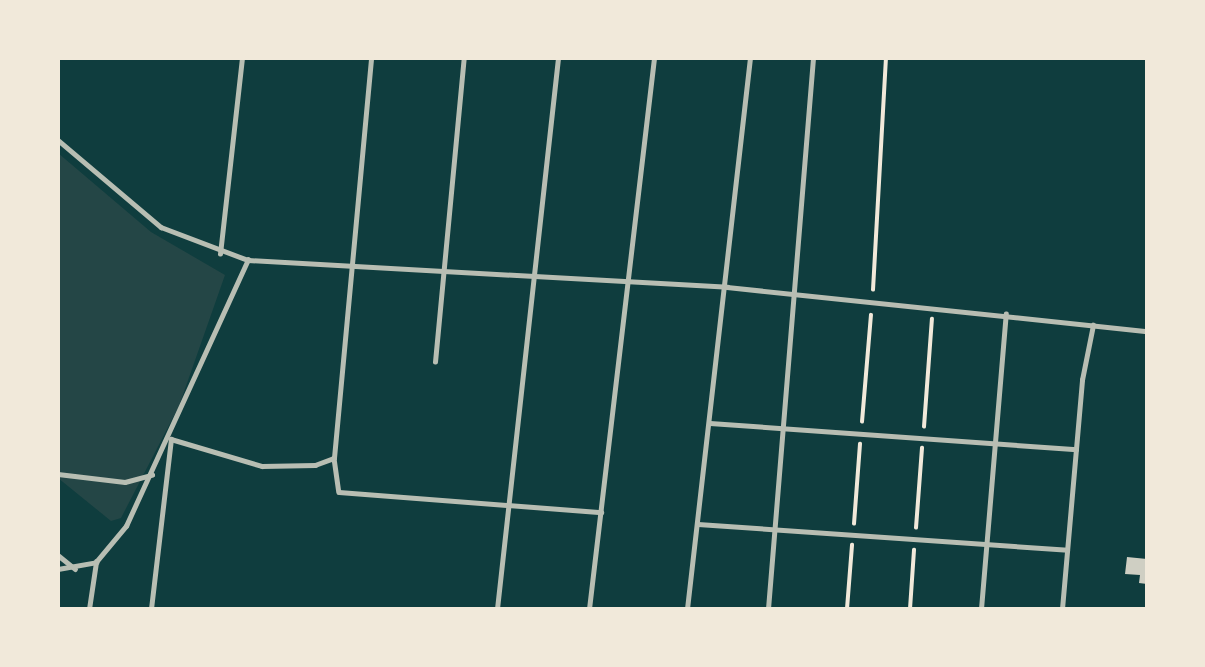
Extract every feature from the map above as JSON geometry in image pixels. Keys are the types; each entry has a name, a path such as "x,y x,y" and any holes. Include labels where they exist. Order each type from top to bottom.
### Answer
{"lane":[{"path":"220,254 242,58"},
{"path":"371,58 349,267 334,458 339,492 601,512"},
{"path":"435,362 464,58"},
{"path":"497,607 558,58"},
{"path":"589,609 654,58"},
{"path":"687,609 727,287 750,58"},
{"path":"768,609 813,58"},
{"path":"58,140 162,227 220,254 248,260 793,292 1147,331"},
{"path":"89,609 96,562 126,526 171,439 248,260"},
{"path":"981,609 1006,314"},
{"path":"1062,609 1076,449 1093,325"},
{"path":"710,424 1076,449"},
{"path":"171,439 262,466 315,466 334,458"},
{"path":"151,609 171,439"},
{"path":"58,474 125,482 152,474"},
{"path":"698,523 853,538 1067,550"},
{"path":"58,555 75,569"},
{"path":"58,569 75,569 96,562"},
{"path":"422,609 526,609"}],"path":[{"path":"847,609 872,301 886,58"},
{"path":"910,609 933,307"}],"shaded area":[{"path":"58,153 151,232 225,275 179,406 121,518 111,521 58,478"}],"building":[{"path":"1127,557 1147,559 1147,584 1139,583 1140,575 1125,574"}]}
